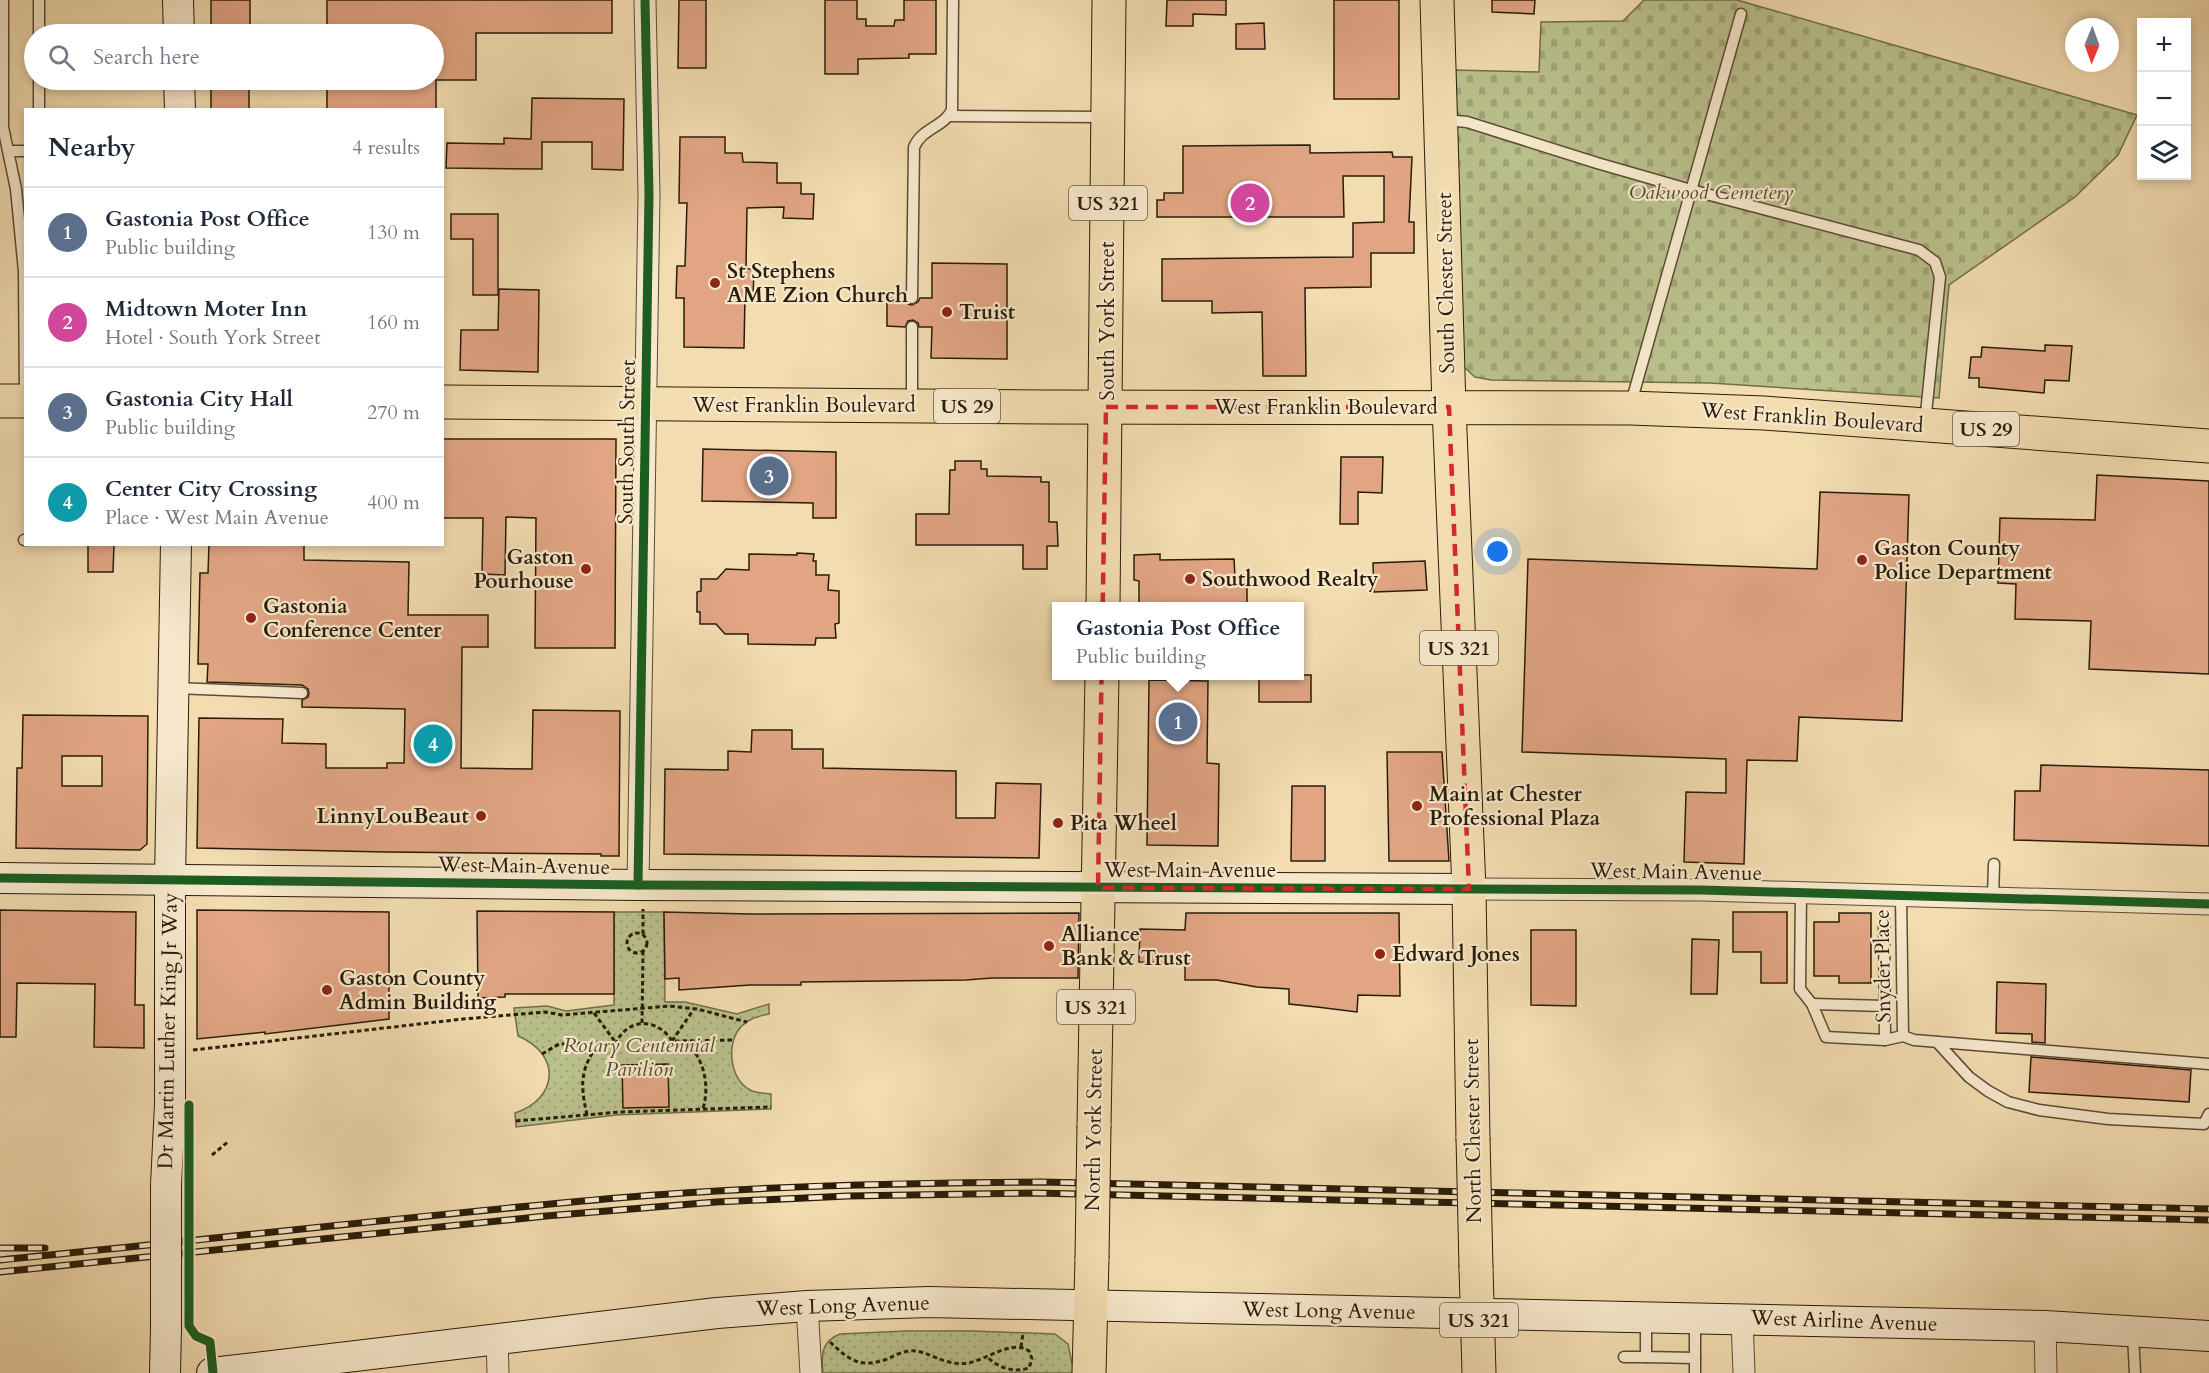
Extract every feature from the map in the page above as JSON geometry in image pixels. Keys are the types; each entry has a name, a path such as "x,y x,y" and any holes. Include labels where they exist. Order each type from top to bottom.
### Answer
{"main road":[{"path":"178,0 179,24"},
{"name":"South York Street","path":"1104,602 1109,0"},
{"name":"South Chester Street","path":"1437,0 1449,407 1469,889"},
{"path":"179,90 180,108"},
{"name":"West Franklin Boulevard","path":"444,402 1630,408 1764,413 2209,446"},
{"name":"Dr Martin Luther King Jr Way","path":"165,1373 176,546"},
{"name":"US 321","path":"1098,888 1102,680"},
{"name":"West Main Avenue","path":"0,878 170,880 640,895 1098,888 1469,889"},
{"name":"North York Street","path":"1089,1373 1098,888"},
{"name":"North Chester Street","path":"1469,889 1479,1373"},
{"name":"West Long Avenue","path":"212,1373 717,1313 807,1306 929,1302 1479,1314"},
{"name":"West Airline Avenue","path":"1479,1314 2045,1326 2209,1336"}],"street":[{"name":"South South Street","path":"640,895 649,194 645,0"},
{"name":"West Main Avenue","path":"1469,889 1801,892 1901,897 2209,904"},
{"path":"807,1306 811,1373"},
{"path":"1742,1318 1744,1373"},
{"path":"2045,1326 2046,1373"},
{"path":"497,1338 498,1373"}],"lane":[{"path":"3,0 3,127 16,189 24,271 17,401"},
{"path":"39,0 39,24"},
{"path":"950,116 954,104 953,0"},
{"path":"1630,408 1741,14"},
{"path":"39,90 39,108"},
{"path":"912,298 914,147 922,134 950,116 1108,117"},
{"path":"1442,119 1467,122 1691,190 1919,250 1935,262 1940,277 1925,425"},
{"path":"9,151 24,151"},
{"path":"912,327 912,406"},
{"path":"174,688 302,693"},
{"path":"1994,864 1994,898"},
{"path":"1801,892 1800,989 1812,1004 1826,1037 1885,1040 1903,1036 1914,1040 2209,1064"},
{"name":"Snyder Place","path":"1901,897 1903,1036"},
{"path":"1884,921 1885,1040"},
{"path":"1812,1004 1886,1006"},
{"path":"1937,1042 1969,1077 2008,1102 2039,1110 2108,1119 2204,1124 2209,1114"},
{"path":"1646,1316 1646,1358"},
{"path":"1695,1317 1695,1373"},
{"path":"2133,1331 2135,1373"},
{"path":"1624,1357 1695,1358"}],"path":[{"path":"640,895 643,934 647,942 643,951 642,1023"},
{"path":"643,934 632,933 626,941 628,948 633,952 643,951"},
{"path":"192,1050 463,1019 546,1012 562,1015 669,1006 694,1009 747,1022"},
{"path":"672,1041 694,1009"},
{"path":"594,1012 616,1043"},
{"path":"616,1043 623,1031 642,1023 658,1026 672,1041 735,1040"},
{"path":"687,1041 704,1068 706,1090 703,1109"},
{"path":"587,1115 582,1092 582,1077 589,1058 599,1043"},
{"path":"542,1054 559,1044 616,1043"},
{"path":"516,1121 587,1115 771,1107"},
{"path":"212,1155 229,1141"},
{"path":"1021,1347 1023,1333"},
{"path":"828,1341 846,1358 861,1363 877,1362 907,1351 950,1363 966,1363 1002,1350 1021,1347 1029,1351 1032,1359 1029,1368 1025,1371 1011,1372 998,1367 987,1357"}],"highlighted area":[{"path":"1106,407 1449,407 1469,889 1098,888"}],"green space":[{"name":"Oakwood Cemetery","path":"1644,0 1737,0 2137,115 2118,155 2075,197 1949,285 1939,398 1710,383 1491,380 1475,377 1464,367 1454,70 1539,72 1541,22 1623,21"},
{"name":"Rotary Centennial Pavilion","path":"614,912 664,912 665,1002 685,1002 737,1014 769,1004 769,1014 751,1019 737,1032 732,1056 735,1073 745,1086 752,1091 771,1094 771,1109 616,1115 516,1127 515,1113 530,1106 540,1097 547,1087 549,1076 548,1064 542,1054 532,1044 518,1036 514,1008 547,1006 566,1011 614,1005"},
{"path":"907,1331 1055,1334 1068,1344 1074,1373 823,1373 822,1361 826,1345 840,1334"}],"building":[{"path":"211,0 250,0 250,24 211,24"},
{"path":"327,0 612,0 612,33 476,33 476,80 444,80 444,24 327,24"},
{"path":"679,0 706,0 706,68 678,68"},
{"path":"825,0 857,0 857,19 866,19 866,26 894,26 895,20 904,20 904,0 936,0 936,54 909,54 909,58 858,59 858,74 825,74"},
{"path":"1167,0 1226,0 1226,15 1193,14 1193,26 1166,26"},
{"path":"1334,0 1399,0 1399,99 1334,99"},
{"path":"1492,0 1535,0 1534,14 1492,12"},
{"path":"1264,23 1265,49 1236,49 1236,24"},
{"path":"211,90 249,90 249,108 211,108"},
{"path":"327,90 436,90 436,108 327,108"},
{"path":"532,98 624,99 623,170 592,169 592,142 542,142 542,169 446,168 447,143 504,144 504,138 531,139"},
{"path":"680,137 725,137 725,153 742,153 743,162 777,163 777,183 801,183 801,194 814,194 813,219 783,218 784,207 747,208 746,269 754,269 753,298 745,297 744,348 684,347 684,298 676,298 677,266 685,266 687,203 679,203"},
{"path":"1310,145 1310,153 1392,152 1393,157 1412,157 1409,222 1414,222 1414,253 1371,253 1371,287 1305,288 1306,376 1263,376 1262,312 1212,313 1212,301 1162,301 1162,259 1353,257 1353,223 1384,222 1384,176 1343,176 1344,217 1157,217 1157,200 1164,200 1164,193 1183,193 1183,146"},
{"path":"451,214 498,214 498,295 473,295 473,239 451,239"},
{"name":"Truist","path":"932,263 1007,264 1007,359 931,358 932,327 919,327 918,323 913,320 908,321 905,327 887,326 887,298 904,298 908,304 912,305 920,298 932,298"},
{"path":"499,289 539,290 538,372 460,370 461,330 498,330"},
{"path":"2045,345 2072,346 2069,381 2045,380 2044,393 1979,387 1979,378 1969,378 1971,357 1981,357 1982,347 2045,351"},
{"path":"444,439 616,439 615,648 535,648 536,518 506,517 505,575 482,574 483,518 444,518"},
{"path":"703,449 836,452 836,518 813,518 813,503 702,501"},
{"path":"1341,457 1383,457 1382,493 1358,492 1358,524 1340,524"},
{"path":"955,461 981,461 981,469 987,469 987,476 1041,477 1041,482 1049,482 1049,522 1057,522 1058,546 1047,546 1047,569 1023,569 1023,545 916,545 916,514 949,514 950,470 955,470"},
{"path":"2097,475 2209,481 2209,674 2089,669 2091,621 2015,619 2016,584 1998,583 2000,518 2095,520"},
{"path":"1820,492 1909,495 1902,721 1799,717 1797,761 1747,760 1744,864 1684,862 1686,792 1726,793 1726,759 1522,752 1528,559 1817,569"},
{"path":"88,546 114,546 113,572 88,572"},
{"path":"209,546 304,546 304,560 409,562 408,615 488,615 488,647 462,647 461,768 532,769 533,710 620,711 619,856 197,848 199,718 283,719 282,743 326,744 326,768 387,768 387,763 404,763 405,709 302,707 302,700 308,697 309,693 308,689 302,685 207,682 208,664 198,664 200,573 208,573"},
{"path":"797,553 814,554 816,575 829,575 828,590 839,591 839,623 835,624 836,638 816,638 815,645 748,644 748,634 725,634 716,624 700,624 700,612 697,612 697,592 701,591 701,579 717,579 726,569 749,570 749,554 797,555"},
{"name":"Southwood Realty","path":"1160,554 1160,560 1234,559 1235,578 1247,578 1247,602 1139,602 1139,581 1134,580 1134,555"},
{"path":"1425,561 1427,590 1374,592 1373,563"},
{"path":"1304,675 1311,675 1311,702 1259,702 1259,680 1304,680"},
{"path":"1149,680 1208,681 1207,763 1219,764 1218,846 1147,845"},
{"path":"23,715 148,716 147,844 140,850 16,848 17,768 22,768","holes":["62,756 102,756 102,786 62,786"]},
{"path":"752,730 792,730 792,749 823,749 823,768 956,771 956,818 995,818 996,783 1041,784 1039,858 664,854 665,769 728,770 728,751 751,752"},
{"name":"Main at Chester Professional Plaza","path":"1387,752 1442,752 1449,861 1389,861"},
{"path":"2041,765 2209,770 2209,846 2014,840 2015,791 2040,791"},
{"path":"1292,786 1325,786 1325,861 1291,861"},
{"path":"0,910 136,912 135,1005 144,1005 144,1048 94,1047 95,984 17,983 16,1037 0,1037"},
{"name":"Gaston County Admin Building","path":"197,910 389,912 389,1019 265,1034 265,1032 197,1039"},
{"path":"477,911 614,912 614,994 505,994 505,997 478,998"},
{"path":"664,912 1079,913 1078,978 801,982 801,985 750,985 679,990 679,978 665,979"},
{"path":"1733,912 1787,912 1787,983 1761,983 1761,952 1733,952"},
{"path":"1186,913 1399,913 1400,996 1358,995 1357,1012 1289,1004 1289,989 1257,987 1217,980 1185,980 1185,963 1139,962 1140,929 1185,930"},
{"path":"1839,913 1871,913 1871,983 1839,983 1839,976 1814,976 1814,922 1839,922"},
{"path":"1531,930 1576,930 1576,1006 1531,1005"},
{"path":"1692,939 1719,940 1717,994 1691,994"},
{"path":"1997,982 2046,984 2045,1043 2032,1042 2032,1034 1996,1033"},
{"path":"2031,1057 2191,1070 2189,1102 2029,1092"},
{"name":"Rotary Centennial Pavilion","path":"668,1064 669,1107 623,1108 622,1065"}],"railway":[{"path":"0,1260 617,1198 882,1184 1042,1182 2209,1209"},
{"path":"0,1272 546,1216 716,1202 848,1196 1035,1193 2209,1220"},
{"path":"0,1248 45,1248"}],"cycle path":[{"path":"638,885 649,194 645,0"},
{"path":"0,878 638,885 1702,890 2209,904"},
{"path":"189,1105 189,1326 196,1336 210,1342 213,1373"}],"place":[{"name":"Midtown Moter Inn","path":"1250,203"},
{"name":"St Stephens AME Zion Church","path":"715,283"},
{"name":"Truist","path":"947,312"},
{"name":"Gastonia City Hall","path":"769,476"},
{"name":"Gaston County Police Department","path":"1862,560"},
{"name":"Gaston Pourhouse","path":"586,569"},
{"name":"Southwood Realty","path":"1190,579"},
{"name":"Gastonia Conference Center","path":"251,618"},
{"name":"Gastonia Post Office","path":"1178,722"},
{"name":"Center City Crossing","path":"433,744"},
{"name":"Main at Chester Professional Plaza","path":"1417,806"},
{"name":"LinnyLouBeaut","path":"481,816"},
{"name":"Pita Wheel","path":"1058,823"},
{"name":"Alliance Bank & Trust","path":"1049,946"},
{"name":"Edward Jones","path":"1380,954"},
{"name":"Gaston County Admin Building","path":"327,990"}]}
